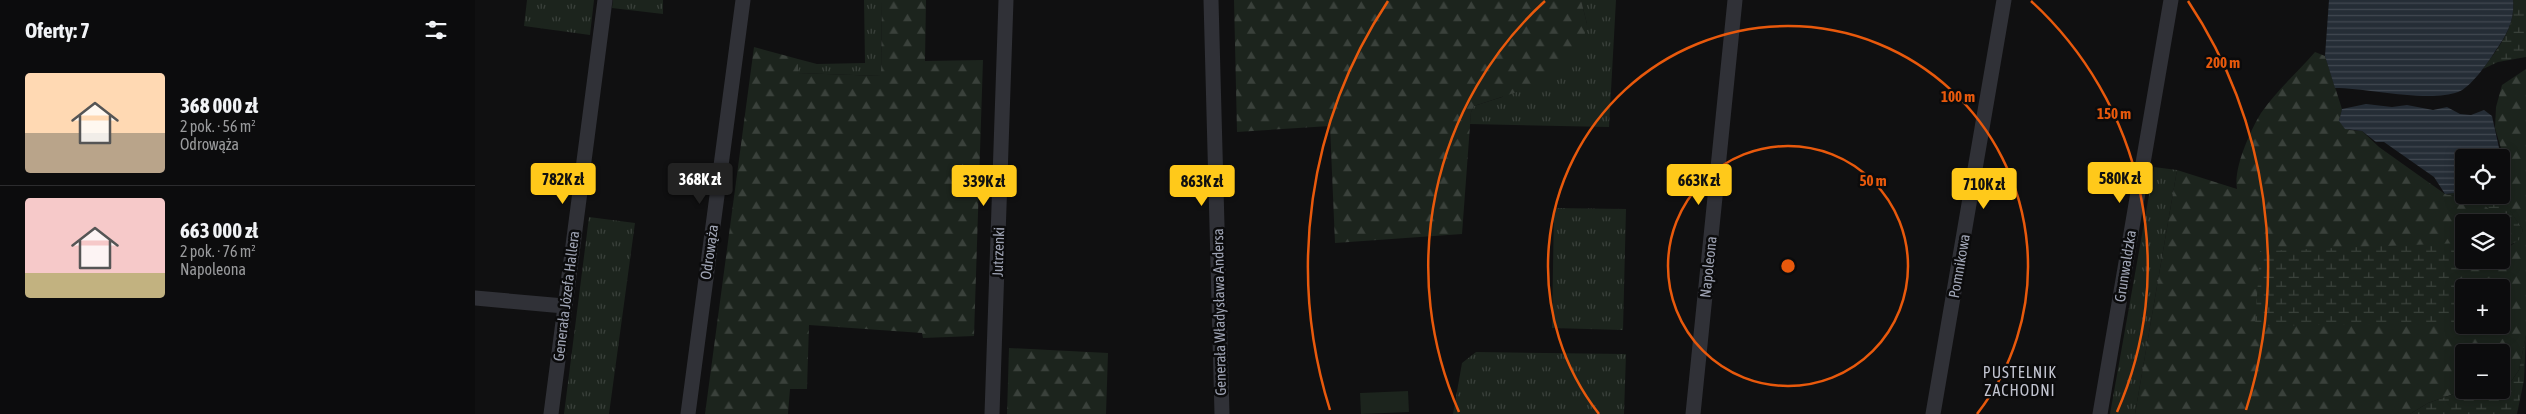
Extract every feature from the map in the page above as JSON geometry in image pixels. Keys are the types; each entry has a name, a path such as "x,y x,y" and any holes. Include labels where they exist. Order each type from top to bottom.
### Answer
{"street":[{"name":"Generała Józefa Hallera","path":"551,414 605,0"},
{"name":"Odrowąża","path":"688,414 743,0"},
{"name":"Jutrzenki","path":"992,414 1006,0"},
{"name":"Generała Władysława Andersa","path":"1211,0 1221,414"},
{"name":"Napoleona","path":"1693,414 1735,0"},
{"name":"Pomnikowa","path":"1933,414 2004,0"},
{"name":"Grunwaldzka","path":"2100,414 2171,0"},
{"path":"475,298 565,306"}],"green space":[{"path":"527,0 594,0 590,35 524,26"},
{"path":"613,0 663,0 663,14 612,8"},
{"path":"864,0 882,0 881,76 798,73 798,59 817,64 865,63"},
{"path":"882,0 926,0 925,61 983,60 974,336 923,338 922,333 809,325 807,389 790,389 788,414 705,414 754,47 798,59 798,73 881,76"},
{"path":"1234,0 1581,0 1587,24 1582,47 1566,64 1529,88 1474,106 1471,112 1462,234 1335,243 1330,126 1237,132"},
{"path":"1581,0 1616,0 1609,127 1470,124 1471,112 1474,106 1502,97 1587,24"},
{"path":"2513,0 2526,0 2526,57 2498,62 2483,69 2500,45 2509,28 2512,19"},
{"path":"2315,52 2325,56 2342,109 2339,121 2349,130 2362,131 2379,147 2445,194 2455,196 2455,204 2484,204 2496,214 2455,214 2455,269 2510,269 2510,246 2516,241 2523,230 2507,204 2510,204 2510,149 2501,149 2495,128 2496,107 2502,85 2526,69 2526,335 2519,370 2510,383 2510,344 2455,344 2455,394 2428,403 2410,414 2135,414 2177,170 2237,189 2236,181 2240,161 2248,140 2261,113 2273,97"},
{"path":"2154,167 2177,170 2135,414 2110,414"},
{"path":"2455,193 2455,196 2445,194"},
{"path":"2482,204 2508,204 2523,230 2519,240 2510,245 2510,214 2495,214"},
{"path":"1554,208 1626,209 1623,330 1552,328"},
{"path":"589,217 635,223 609,414 564,414"},
{"path":"2455,243 2455,269 2459,269 2458,279 2455,279 2454,323 2255,326 2260,251"},
{"path":"2526,335 2524,380 2517,414 2410,414 2428,403 2455,394 2455,399 2510,399 2510,383 2519,370"},
{"path":"1009,348 1108,353 1106,414 1007,414"},
{"path":"1476,352 1626,354 1624,414 1453,414 1462,363"},
{"path":"1408,391 1409,412 1361,414 1360,393"}],"shaded area":[{"path":"2329,0 2513,0 2513,15 2509,28 2502,40 2483,69 2468,86 2463,90 2446,95 2415,96 2335,88 2325,56"},
{"path":"2366,104 2392,107 2407,105 2433,110 2447,107 2460,114 2471,115 2484,110 2492,116 2499,149 2455,149 2455,193 2445,194 2434,177 2384,142 2376,142 2362,131 2345,129 2339,121 2342,109"}],"district":[{"name":"PUSTELNIK ZACHODNI","path":"2020,381"}]}
